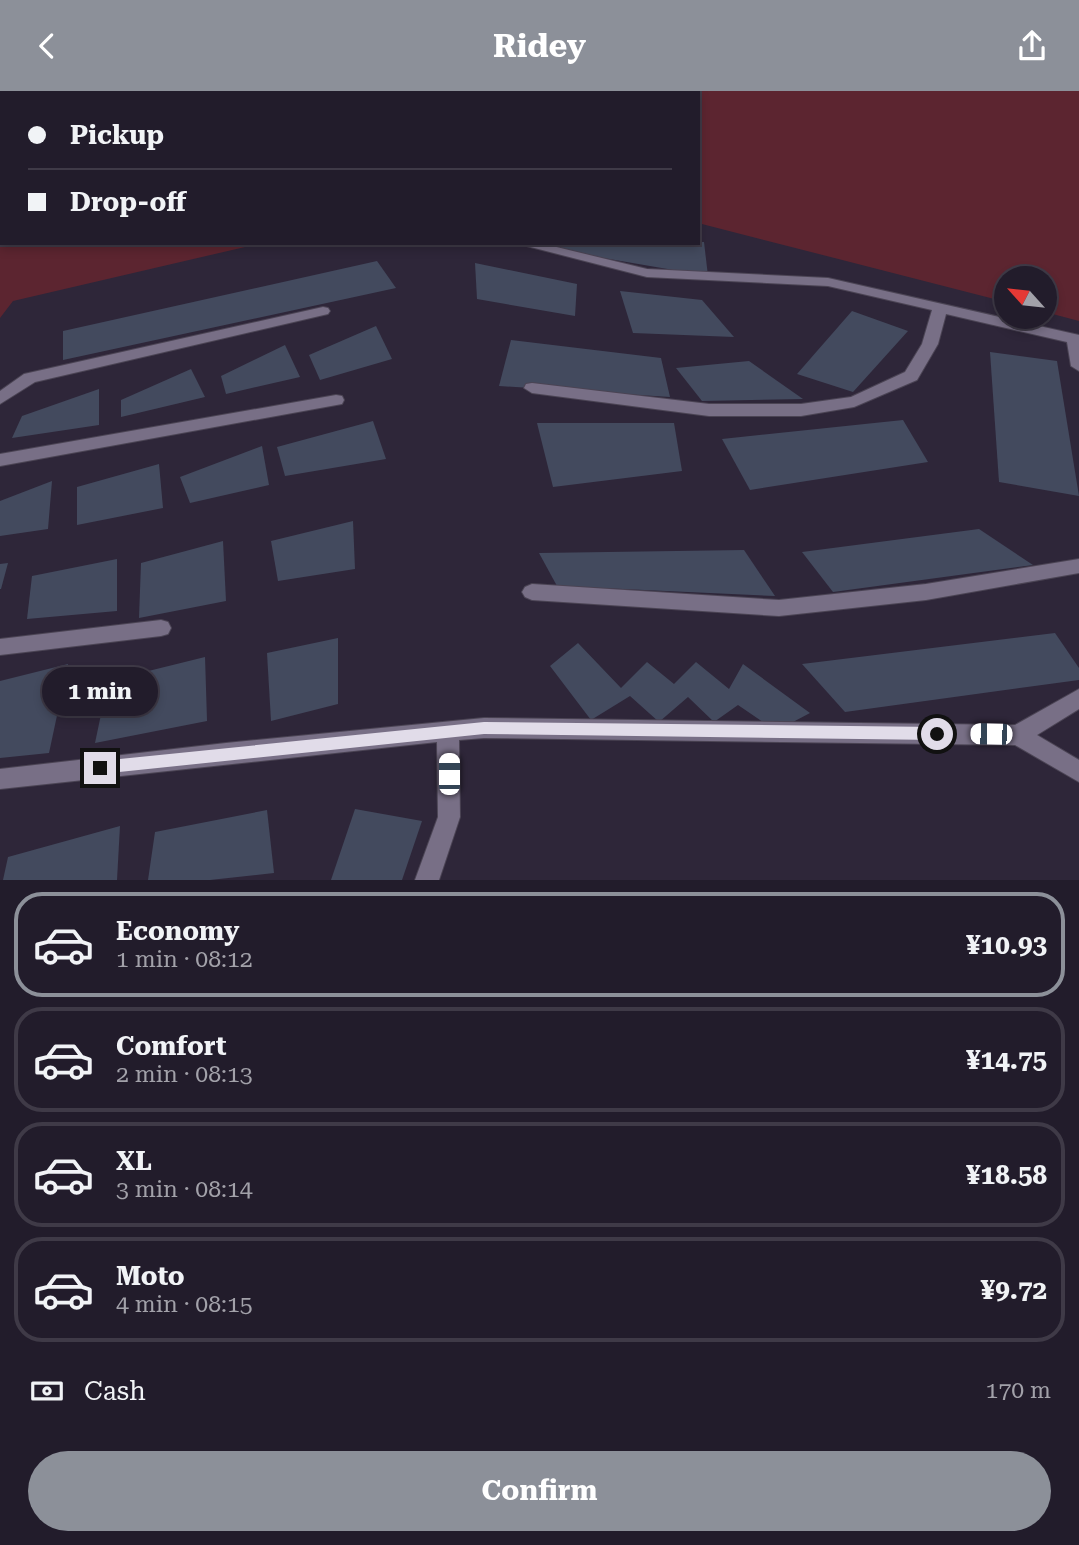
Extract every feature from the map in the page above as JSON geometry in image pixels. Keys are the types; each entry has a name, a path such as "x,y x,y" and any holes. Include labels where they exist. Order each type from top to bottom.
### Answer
{"lane":[{"path":"530,245 647,274 828,282 1077,340 1079,366"},
{"path":"532,388 709,410 801,410 854,402 911,376 930,344 940,308"},
{"path":"0,399 30,378 323,311"},
{"path":"0,460 335,400"},
{"path":"532,592 779,608 926,592 1079,566"},
{"path":"0,647 161,628"},
{"path":"0,779 484,728 1018,734 1079,698"},
{"path":"427,880 449,817 449,731"},
{"path":"1018,734 1079,772"}],"shaded area":[{"path":"700,91 1079,91 1079,321 1057,315 1057,266 994,266 994,299 700,224"},
{"path":"0,245 253,245 13,301 0,318"}],"building":[{"path":"700,242 704,242 708,276 528,245 700,245"},
{"path":"377,261 396,288 63,360 63,331"},
{"path":"475,263 577,284 575,316 477,299"},
{"path":"620,291 702,300 734,337 633,333"},
{"path":"852,311 908,331 853,392 797,374"},
{"path":"376,326 392,359 320,380 309,355"},
{"path":"511,340 661,358 670,397 499,386"},
{"path":"285,345 300,377 226,394 221,376"},
{"path":"990,352 1057,361 1079,496 999,482"},
{"path":"749,361 803,399 702,401 676,368"},
{"path":"191,369 205,397 121,417 121,400"},
{"path":"99,389 99,425 12,438 22,416"},
{"path":"903,420 928,462 750,490 722,439"},
{"path":"373,421 386,459 285,476 277,447"},
{"path":"537,423 674,423 682,471 553,487"},
{"path":"262,446 269,485 190,503 180,477"},
{"path":"159,464 163,508 77,525 77,487"},
{"path":"52,481 48,529 0,536 0,501"},
{"path":"353,521 355,569 278,581 271,541"},
{"path":"979,529 1033,565 833,592 802,552"},
{"path":"223,541 226,601 139,618 141,563"},
{"path":"744,550 775,596 557,586 539,553"},
{"path":"117,559 117,611 27,619 32,576"},
{"path":"8,563 1,589 0,589 0,564"},
{"path":"1055,633 1079,668 1079,680 845,712 802,664"},
{"path":"338,638 338,704 271,721 267,653"},
{"path":"578,643 621,688 647,662 674,684 696,662 729,689 743,664 810,713 776,731 738,705 714,722 688,697 659,722 630,696 591,720 550,666"},
{"path":"205,657 207,721 95,743 108,681"},
{"path":"68,664 49,753 0,758 0,681"},
{"path":"355,809 422,821 402,880 331,880"},
{"path":"267,810 274,873 210,880 148,880 155,832"},
{"path":"120,826 117,880 3,880 8,857"}],"route":[{"path":"100,768 484,728 937,734"}]}
